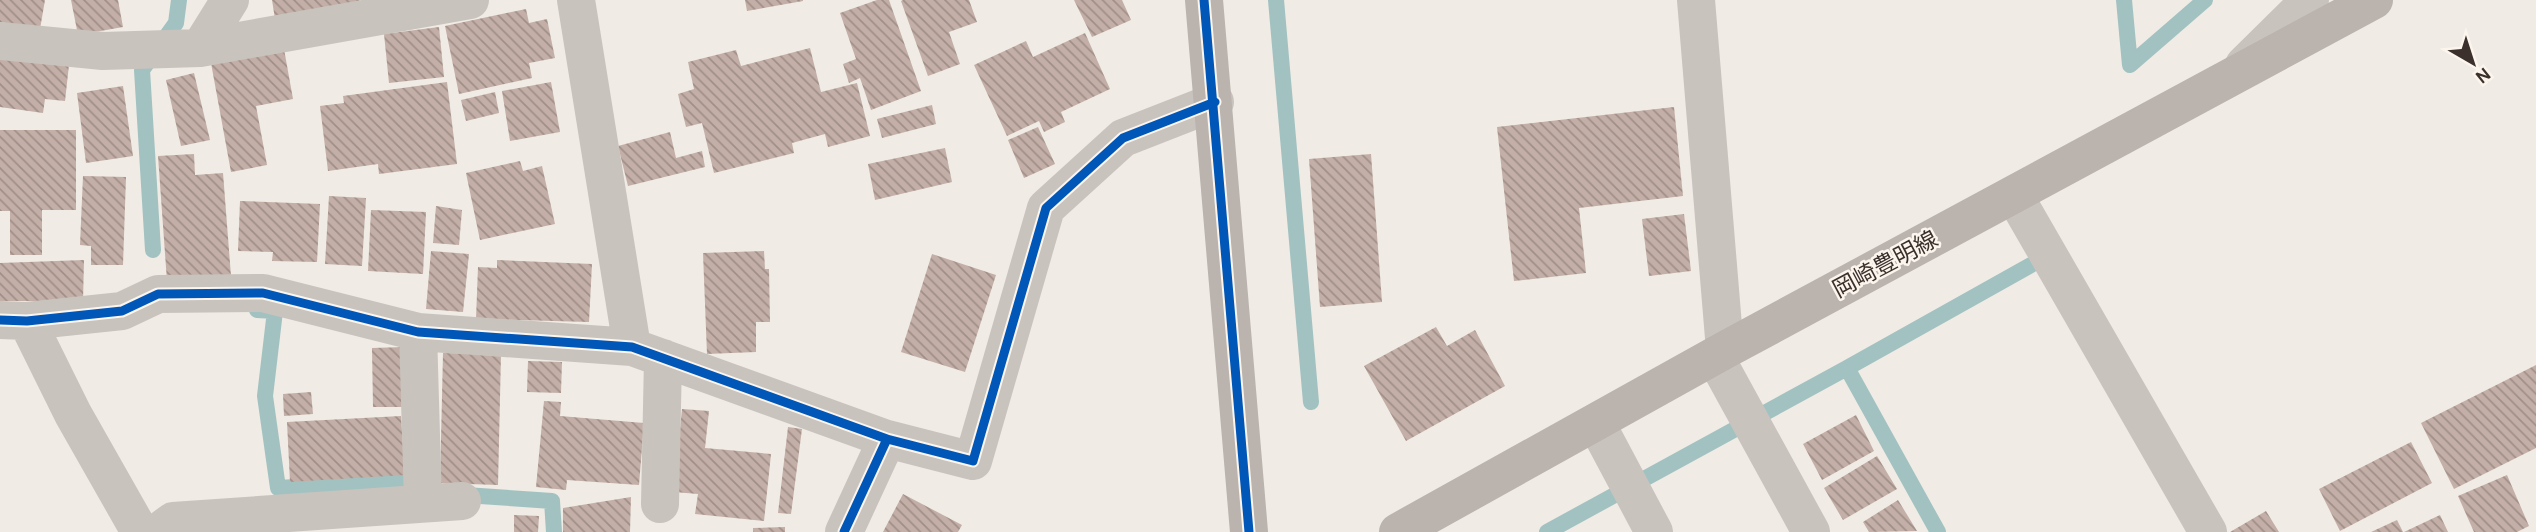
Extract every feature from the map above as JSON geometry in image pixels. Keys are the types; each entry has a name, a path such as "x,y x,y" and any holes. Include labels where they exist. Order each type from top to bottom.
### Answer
{"main road":[{"path":"1204,0 1215,102 1248,532"},
{"name":"岡崎豊明線","path":"1398,532 1720,354 2374,0"}],"street":[{"path":"198,48 230,0"},
{"path":"0,41 117,50 198,48 470,0"},
{"path":"576,0 647,353 660,504"},
{"path":"1696,0 1720,354 1811,532"},
{"path":"2232,76 2310,0"},
{"path":"140,532 73,414 14,320 122,311 158,293 263,293 418,332 647,353 887,439 973,461 1045,208 1123,138 1215,102"},
{"path":"2014,195 2208,532"},
{"path":"418,332 423,503"},
{"path":"1596,423 1654,532"},
{"path":"844,532 887,439"},
{"path":"158,532 173,521 462,501"}],"building":[{"path":"0,0 45,0 40,29 0,22"},
{"path":"71,0 118,0 123,27 78,35"},
{"path":"272,0 359,0 360,1 275,19"},
{"path":"745,0 803,0 803,1 747,11"},
{"path":"877,0 889,0 921,91 871,110 860,78 849,83 843,64 856,59 840,13"},
{"path":"969,0 977,22 949,32 960,64 928,76 901,1"},
{"path":"1074,0 1122,0 1131,20 1092,37"},
{"path":"526,9 529,23 547,19 555,58 529,63 532,78 459,94 445,26"},
{"path":"439,27 444,77 389,83 384,34"},
{"path":"1085,33 1110,89 1061,112 1065,122 1044,132 1039,121 1007,136 974,65 1026,41 1033,57"},
{"path":"810,48 821,92 857,83 870,136 828,147 825,134 792,143 794,153 714,173 702,123 686,127 678,94 694,89 688,62 736,50 741,66"},
{"path":"284,49 293,99 256,106 267,165 231,172 211,63"},
{"path":"0,57 69,65 65,101 45,99 43,113 0,107"},
{"path":"194,73 210,140 181,146 166,80"},
{"path":"447,82 457,164 379,174 378,164 328,171 320,106 344,103 343,96"},
{"path":"551,82 560,132 510,141 502,91"},
{"path":"123,86 133,156 86,163 77,93"},
{"path":"495,92 499,113 466,121 461,100"},
{"path":"932,105 936,124 882,138 877,119"},
{"path":"1674,107 1683,196 1579,208 1586,273 1514,281 1497,127"},
{"path":"1038,127 1055,164 1024,178 1008,140"},
{"path":"0,130 76,130 76,210 42,210 42,255 10,255 10,211 0,211"},
{"path":"670,132 676,158 702,151 705,167 628,186 618,146"},
{"path":"945,148 952,182 875,200 868,164"},
{"path":"194,154 195,175 223,173 231,276 167,281 158,156"},
{"path":"1371,154 1382,302 1320,307 1309,159"},
{"path":"520,161 523,171 542,166 555,224 480,240 466,173"},
{"path":"83,176 126,177 123,265 91,265 91,246 80,245"},
{"path":"329,196 366,198 362,266 325,264"},
{"path":"240,201 320,204 317,262 272,261 273,252 238,251"},
{"path":"436,206 462,210 459,245 433,243"},
{"path":"371,210 426,212 423,274 368,271"},
{"path":"1684,214 1691,271 1649,276 1642,219"},
{"path":"431,251 469,254 463,312 426,309"},
{"path":"764,251 765,269 769,269 770,322 756,322 756,352 707,354 703,253"},
{"path":"932,254 996,275 965,372 901,352"},
{"path":"84,260 83,301 0,301 0,263"},
{"path":"497,260 592,264 589,322 476,319 478,267 497,268"},
{"path":"1436,327 1447,346 1475,330 1505,386 1406,441 1364,366"},
{"path":"404,347 405,407 373,407 372,348"},
{"path":"443,353 501,354 498,485 440,483"},
{"path":"528,361 562,362 561,393 527,392"},
{"path":"2536,365 2536,448 2454,489 2421,423"},
{"path":"311,392 313,414 284,416 283,394"},
{"path":"544,401 561,402 560,416 644,423 639,485 567,480 566,490 536,487"},
{"path":"682,409 709,411 705,448 771,454 764,521 695,514 698,494 674,492"},
{"path":"1856,415 1874,451 1822,480 1803,444"},
{"path":"401,416 405,475 290,482 287,422"},
{"path":"788,427 802,429 791,514 778,513"},
{"path":"2411,442 2432,483 2340,531 2319,489"},
{"path":"1877,456 1897,489 1843,520 1824,488"},
{"path":"2507,475 2529,526 2517,532 2474,532 2458,496"},
{"path":"903,494 962,525 958,532 883,532"},
{"path":"631,497 630,532 563,532 563,508"},
{"path":"1898,500 1917,531 1869,532 1863,522"},
{"path":"2266,511 2279,532 2230,532"},
{"path":"514,515 539,516 538,532 514,532"},
{"path":"2440,515 2448,532 2404,532"},
{"path":"2397,520 2403,532 2371,532"},
{"path":"785,527 785,532 753,532 753,528"}],"waterway":[{"path":"153,250 142,70 176,23 179,0"},
{"path":"1276,0 1311,402"},
{"path":"2124,0 2130,65 2205,0"},
{"path":"1938,532 1847,368 2031,265"},
{"path":"257,310 275,311 265,396 278,488 404,481"},
{"path":"1547,532 1847,368"},
{"path":"465,495 552,501 554,532"}],"cycle path":[{"path":"1204,0 1249,532"},
{"path":"844,532 887,439 973,461 1046,208 1123,138 1215,102"},
{"path":"0,320 27,321 122,311 158,294 263,293 418,332 632,347 887,439"}]}
